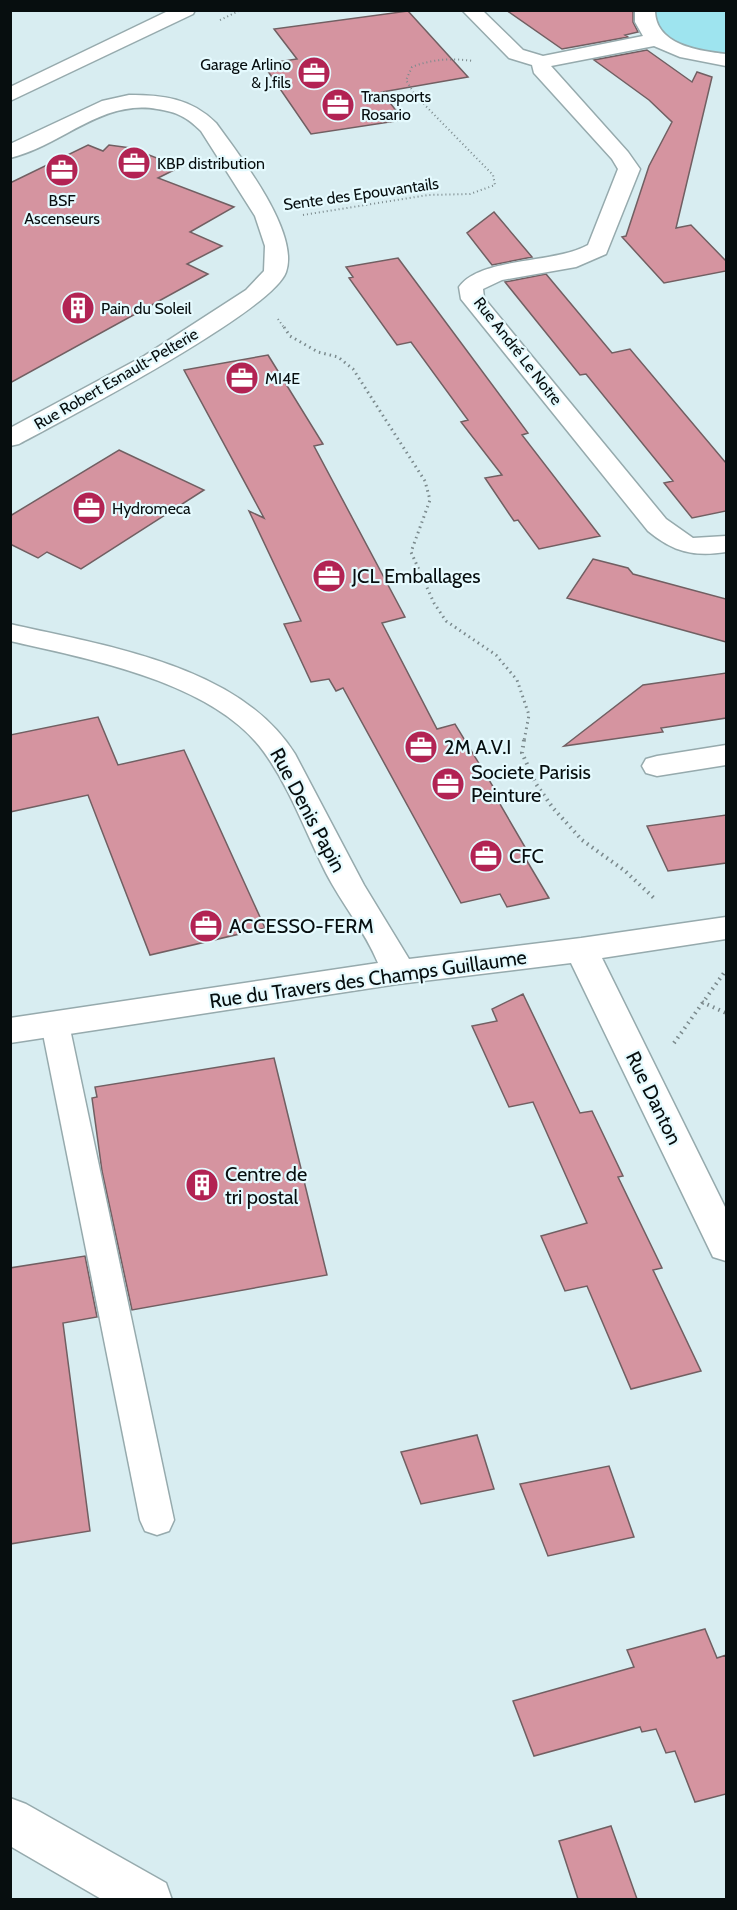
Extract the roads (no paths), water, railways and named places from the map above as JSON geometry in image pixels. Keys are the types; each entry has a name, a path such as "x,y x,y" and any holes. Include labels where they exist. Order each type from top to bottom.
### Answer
{"street":[{"path":"10,84 166,10"},
{"path":"10,95 186,10"},
{"path":"471,10 516,54 542,63 658,39"},
{"path":"645,10 643,19 647,29 658,39 696,55 726,60"},
{"name":"Rue André Le Notre","path":"542,63 541,69 621,156 629,169 598,249 588,257 491,275 477,280 471,287 473,298 657,525 677,543 694,547 726,544"},
{"name":"Rue Robert Esnault-Pelterie","path":"10,152 109,105 129,101 166,103 197,115 238,170 267,220 276,246 275,272 254,295 153,361 10,439"},
{"name":"Rue Denis Papin","path":"10,632 159,671 213,695 251,721 272,741 296,780 357,902 386,945 398,972"},
{"path":"657,766 726,755"},
{"name":"Rue du Travers des Champs Guillaume","path":"10,1031 398,972 581,950 726,928"},
{"name":"Rue Danton","path":"581,950 726,1246"},
{"path":"10,1820 149,1899"}],"lane":[{"path":"56,1024 157,1520"}],"place":[{"name":"Garage Arlino & J.fils","path":"314,73"},
{"name":"Transports Rosario","path":"338,105"},
{"name":"KBP distribution","path":"134,163"},
{"name":"BSF Ascenseurs","path":"62,170"},
{"name":"Pain du Soleil","path":"78,308"},
{"name":"MI4E","path":"242,378"},
{"name":"Hydromeca","path":"89,508"},
{"name":"JCL Emballages","path":"329,576"},
{"name":"2M A.V.I","path":"421,747"},
{"name":"Societe Parisis Peinture","path":"448,784"},
{"name":"CFC","path":"486,856"},
{"name":"ACCESSO-FERM","path":"206,926"},
{"name":"Centre de tri postal","path":"202,1185"}]}
